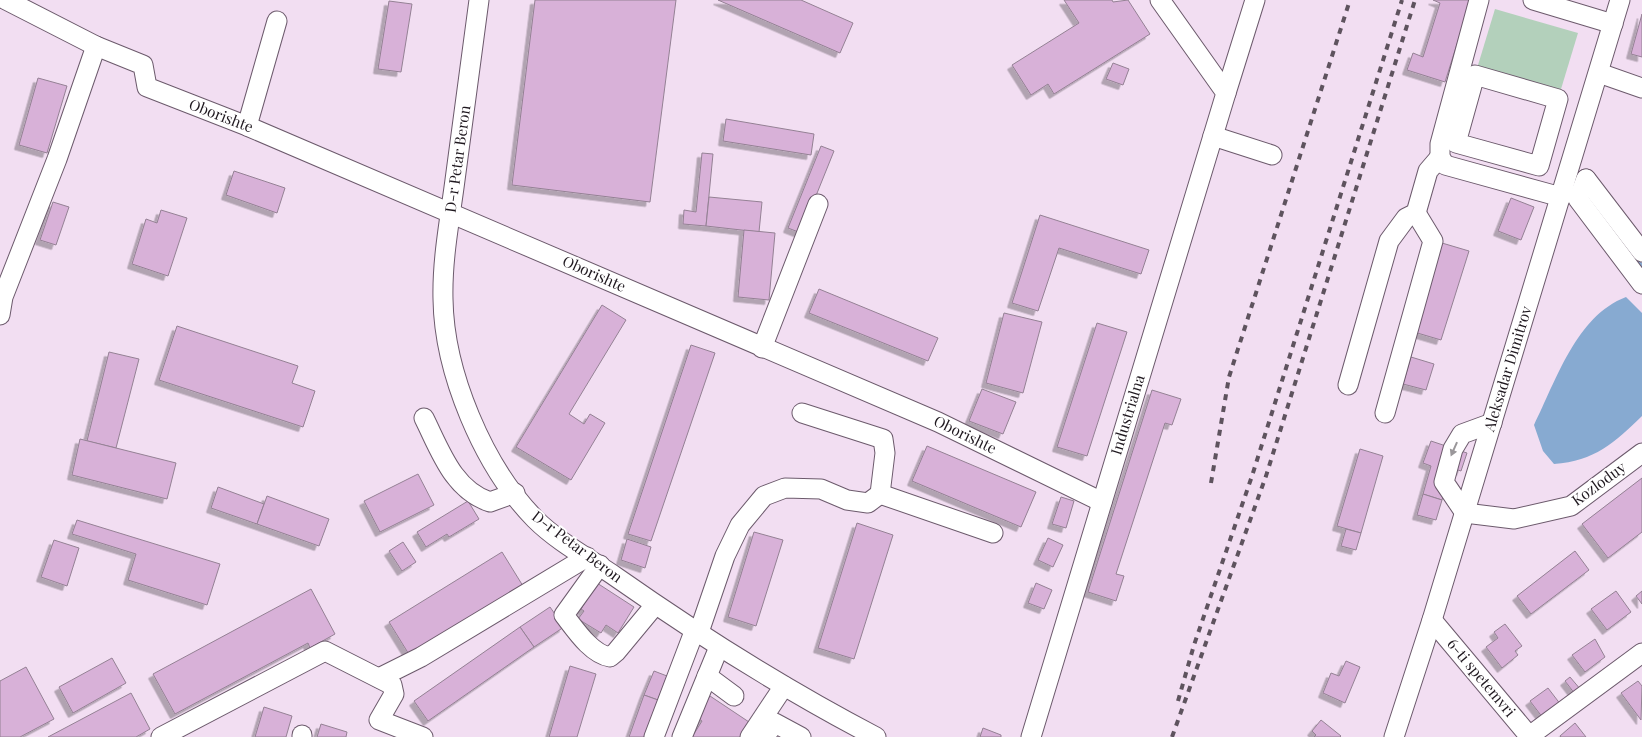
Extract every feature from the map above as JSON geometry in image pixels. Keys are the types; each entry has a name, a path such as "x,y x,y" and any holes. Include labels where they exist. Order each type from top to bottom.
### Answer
{"street":[{"path":"0,316 2,297 57,159 96,46 6,0"},
{"name":"D-r Petar Beron","path":"479,0 450,212 443,298 446,338 462,400 479,437 515,493 537,520 696,633 784,686 876,737"},
{"path":"1160,0 1226,93"},
{"name":"Industrialna","path":"1031,737 1255,0"},
{"path":"1479,0 1440,144 1440,157 1445,165 1561,197"},
{"path":"1534,0 1613,24"},
{"name":"Aleksadar Dimitrov","path":"1394,737 1465,513 1620,0"},
{"path":"247,126 277,21"},
{"name":"Oborishte","path":"96,46 143,65 147,87 247,126 938,422 1102,502"},
{"path":"1598,73 1642,88"},
{"path":"1475,75 1558,99 1539,166 1456,143 1475,75"},
{"path":"1213,136 1272,156"},
{"path":"1385,413 1433,242 1416,213 1428,171 1440,157"},
{"path":"1642,252 1586,179 1578,199 1642,284"},
{"path":"762,348 818,204"},
{"path":"1348,384 1389,241 1406,218 1416,213"},
{"path":"654,737 725,556 740,525 764,496 785,488 821,490 847,500 868,503 880,494 885,453 883,439 802,412"},
{"path":"424,418 451,472 467,490 490,502 515,493"},
{"path":"1465,513 1444,482 1453,449 1462,434 1492,423"},
{"name":"Kozloduy","path":"1465,513 1514,519 1571,506 1642,453"},
{"path":"880,494 993,532"},
{"path":"595,562 564,615 582,637 603,656 610,657 616,652 655,605"},
{"path":"386,682 595,562"},
{"name":"6-ti spetemvri","path":"1432,620 1529,737"},
{"path":"682,737 719,647"},
{"path":"161,737 325,651 386,682 394,694 379,720 423,737"},
{"path":"1529,737 1642,653"},
{"path":"707,676 734,696"},
{"path":"750,737 784,686"},
{"path":"764,737 774,723 801,737"}],"green space":[{"path":"1495,9 1578,33 1558,99 1475,75"}],"water":[{"path":"1626,297 1642,313 1642,416 1613,442 1592,455 1554,464 1543,451 1534,425 1560,370 1581,334 1609,306"}],"building":[{"path":"535,0 676,0 650,202 512,185"},
{"path":"718,0 801,0 853,23 840,53"},
{"path":"1064,0 1112,0 1113,2 1128,0 1150,34 1054,94 1048,84 1031,95 1012,65 1079,23"},
{"path":"1433,0 1471,0 1445,82 1407,70 1413,53 1423,57 1440,3"},
{"path":"389,1 412,4 401,72 378,69"},
{"path":"1642,14 1642,57 1631,54"},
{"path":"1113,63 1129,69 1123,85 1106,79"},
{"path":"38,78 67,86 47,153 19,145"},
{"path":"726,119 814,134 811,155 723,141"},
{"path":"821,146 834,151 801,233 788,228"},
{"path":"702,153 713,154 706,226 683,224 684,210 696,212"},
{"path":"234,171 285,188 277,213 226,195"},
{"path":"709,197 762,202 759,232 706,226"},
{"path":"1511,198 1534,207 1521,240 1498,231"},
{"path":"53,202 69,207 56,245 40,240"},
{"path":"161,210 187,218 168,276 132,264 146,219 157,223"},
{"path":"1040,215 1149,250 1141,274 1059,248 1038,311 1012,303"},
{"path":"744,230 775,233 769,300 738,297"},
{"path":"1442,243 1469,251 1441,340 1414,332"},
{"path":"819,289 938,338 928,361 809,313"},
{"path":"602,305 626,320 569,414 584,424 590,414 605,423 571,480 516,447"},
{"path":"1004,313 1042,322 1023,393 986,383"},
{"path":"1097,323 1127,332 1087,456 1057,447"},
{"path":"177,326 298,366 292,383 315,391 303,427 159,380"},
{"path":"691,345 715,353 651,541 628,534"},
{"path":"109,352 139,359 116,448 87,441"},
{"path":"1411,357 1434,364 1426,390 1403,384"},
{"path":"982,389 1016,402 1003,434 969,421"},
{"path":"1152,390 1181,399 1172,425 1165,423 1116,574 1124,576 1116,601 1088,592"},
{"path":"80,439 176,463 167,499 72,475"},
{"path":"1431,441 1467,453 1461,471 1452,468 1442,500 1423,494 1431,466 1423,463"},
{"path":"927,446 1036,492 1021,527 912,481"},
{"path":"1360,449 1383,456 1361,533 1337,526"},
{"path":"418,474 434,505 380,532 364,501"},
{"path":"1642,478 1642,532 1608,558 1582,524"},
{"path":"218,487 264,504 257,524 211,508"},
{"path":"1423,494 1442,500 1436,520 1417,515"},
{"path":"267,496 329,519 319,546 257,524"},
{"path":"1061,497 1074,501 1066,528 1052,524"},
{"path":"468,501 479,519 449,537 447,534 426,547 417,532"},
{"path":"77,520 220,564 207,605 128,580 136,554 72,534"},
{"path":"857,523 893,535 854,659 818,648"},
{"path":"1346,529 1361,533 1356,550 1341,546"},
{"path":"754,532 783,540 756,626 728,617"},
{"path":"1048,538 1063,545 1053,567 1038,560"},
{"path":"627,539 651,547 645,568 621,560"},
{"path":"54,540 79,548 67,586 41,577"},
{"path":"403,542 416,562 402,571 389,551"},
{"path":"1575,551 1589,570 1531,614 1517,596"},
{"path":"502,552 523,586 410,656 389,622"},
{"path":"597,583 634,607 618,633 606,625 601,633 578,619 584,611 581,609"},
{"path":"1036,583 1052,590 1044,609 1028,603"},
{"path":"311,589 335,634 310,648 308,643 175,714 153,674"},
{"path":"1616,591 1631,612 1607,630 1591,609"},
{"path":"1642,591 1642,604 1636,596"},
{"path":"550,607 564,627 534,647 520,627"},
{"path":"1505,624 1522,646 1515,651 1518,655 1502,668 1486,647 1498,638 1494,632"},
{"path":"520,627 534,647 428,721 414,701"},
{"path":"1595,639 1605,657 1585,672 1572,655"},
{"path":"112,658 126,683 73,713 59,687"},
{"path":"1346,661 1360,667 1345,703 1323,693 1331,673 1339,676"},
{"path":"570,666 596,674 577,737 549,737"},
{"path":"26,667 54,719 20,737 0,737 0,681"},
{"path":"654,671 667,676 658,700 644,695"},
{"path":"1570,677 1581,690 1575,694 1565,681"},
{"path":"1638,681 1642,686 1641,720 1621,693"},
{"path":"1548,688 1561,705 1543,718 1530,701"},
{"path":"131,693 150,729 136,737 48,737"},
{"path":"644,695 658,700 644,737 629,737"},
{"path":"710,696 752,724 743,737 692,737 702,721 696,717"},
{"path":"264,707 292,716 286,737 255,737"},
{"path":"1321,720 1341,736 1314,737 1316,735 1312,731"},
{"path":"1575,723 1586,737 1560,736"},
{"path":"321,724 347,732 346,737 317,737"},
{"path":"983,728 1001,735 1001,737 980,737"}],"waterway":[{"path":"1634,256 1642,267"}],"railway":[{"path":"1211,483 1229,377 1350,0"},
{"path":"1178,701 1194,645 1252,476 1402,0"},
{"path":"1172,737 1266,476 1415,0"}]}
